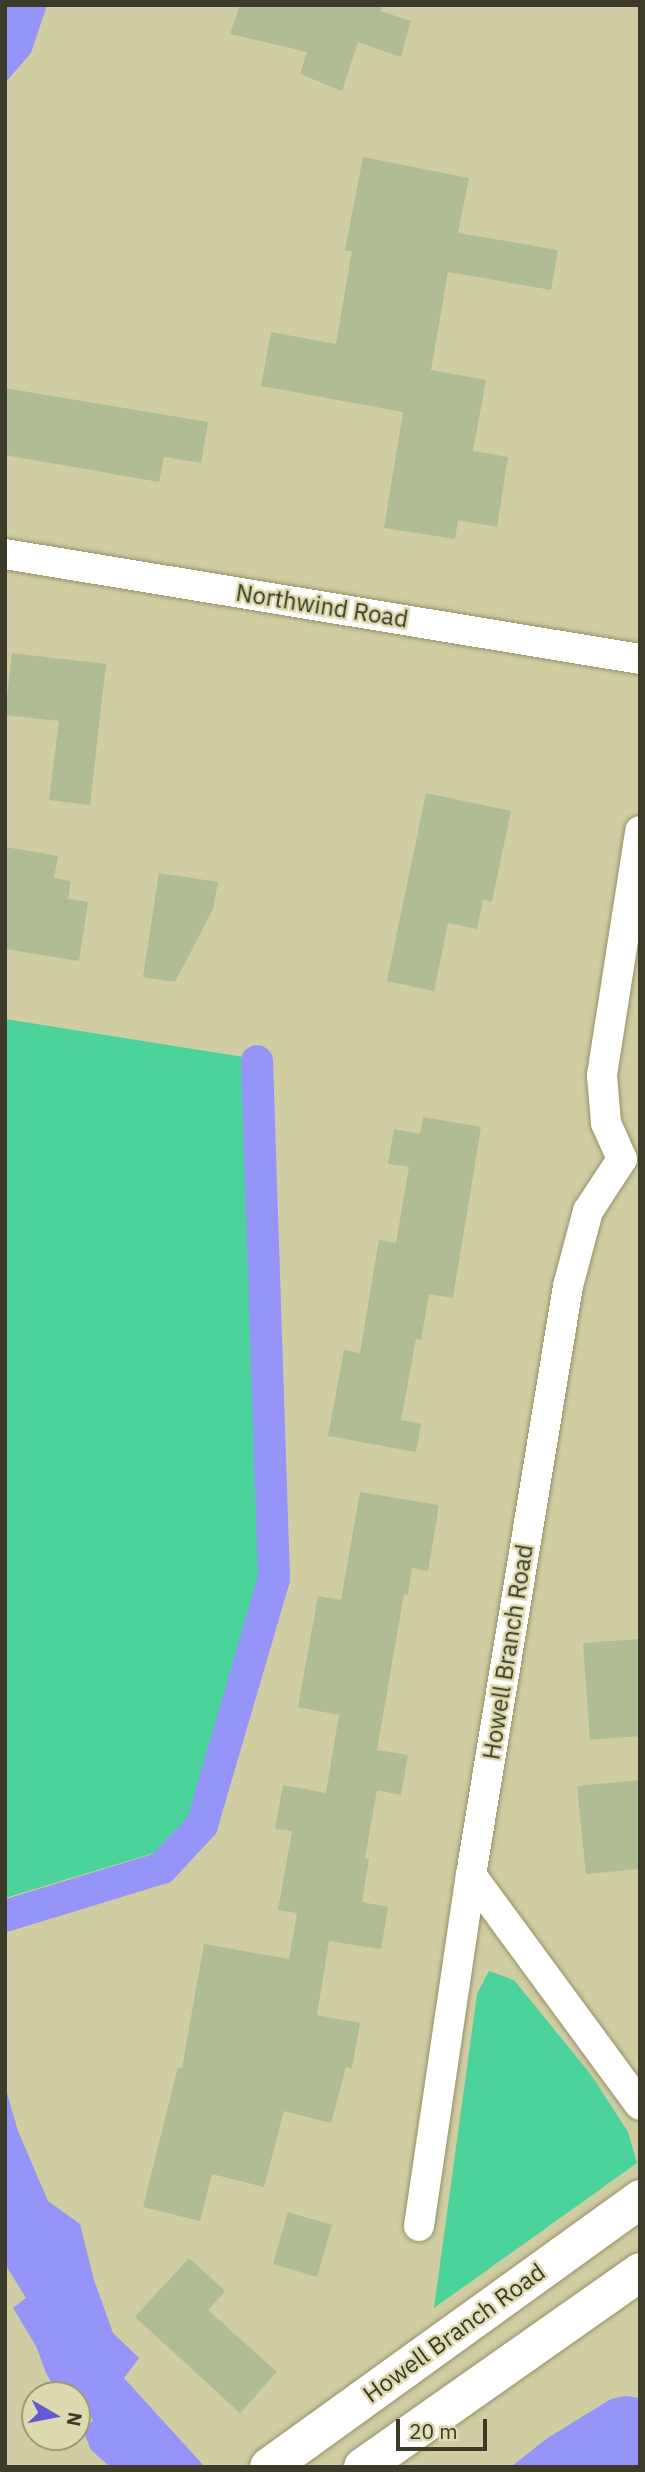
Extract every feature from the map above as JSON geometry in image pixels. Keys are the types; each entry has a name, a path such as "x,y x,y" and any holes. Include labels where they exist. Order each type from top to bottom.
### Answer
{"main road":[{"name":"Howell Branch Road","path":"269,2467 640,2199"},
{"path":"363,2467 640,2272"}],"street":[{"name":"Northwind Road","path":"5,554 640,659"},
{"path":"631,1155 606,1123 602,1075 640,831"},
{"name":"Howell Branch Road","path":"419,2226 471,1875 568,1286 588,1211 631,1155"},
{"path":"471,1875 640,2105"}],"green space":[{"path":"5,1019 262,1060 274,1577 197,1840 5,1898"},
{"path":"489,1971 514,1980 592,2076 628,2132 637,2163 434,2308 477,1994"}],"shaded area":[{"path":"5,5 47,5 31,53 5,83"},
{"path":"5,2086 18,2131 48,2201 80,2224 94,2280 113,2333 139,2358 124,2378 205,2467 110,2467 91,2450 91,2381 51,2381 36,2346 13,2308 26,2298 5,2264"},
{"path":"625,2396 640,2398 640,2467 511,2467 546,2439 611,2399"}],"building":[{"path":"240,5 382,5 380,11 411,21 401,57 358,42 342,91 300,74 307,52 230,34"},
{"path":"363,157 469,178 458,233 558,250 551,290 448,272 431,370 486,380 473,451 508,457 497,527 458,520 455,539 384,528 403,412 261,386 271,332 336,344 352,251 345,250"},
{"path":"5,388 208,422 201,463 164,457 159,482 5,455"},
{"path":"12,653 106,664 90,805 49,800 59,721 5,715"},
{"path":"426,793 511,811 492,901 483,900 477,929 448,923 434,991 387,981"},
{"path":"5,847 58,856 54,878 71,881 68,899 88,902 79,961 5,949"},
{"path":"159,873 218,882 213,909 175,982 143,977"},
{"path":"423,1117 481,1127 453,1298 429,1294 421,1340 416,1339 401,1420 421,1424 416,1452 328,1436 344,1350 360,1353 379,1240 396,1243 409,1167 388,1164 394,1129 420,1134"},
{"path":"360,1492 439,1505 428,1571 412,1568 408,1595 404,1594 377,1750 408,1755 401,1795 377,1790 365,1858 369,1859 362,1902 388,1907 381,1949 329,1941 317,2015 360,2023 352,2068 346,2067 331,2123 284,2111 264,2187 212,2174 200,2221 143,2207 178,2067 182,2068 204,1944 289,1959 297,1913 278,1910 292,1831 275,1829 283,1785 326,1793 339,1715 298,1707 318,1596 341,1600"},
{"path":"640,1639 640,1736 590,1740 583,1643"},
{"path":"640,1780 640,1869 586,1874 577,1786"},
{"path":"288,2212 332,2225 317,2277 273,2264"},
{"path":"189,2258 225,2291 208,2310 277,2372 240,2413 135,2317"}],"waterway":[{"path":"5,1916 162,1868 202,1825 274,1579 257,1061"}]}
